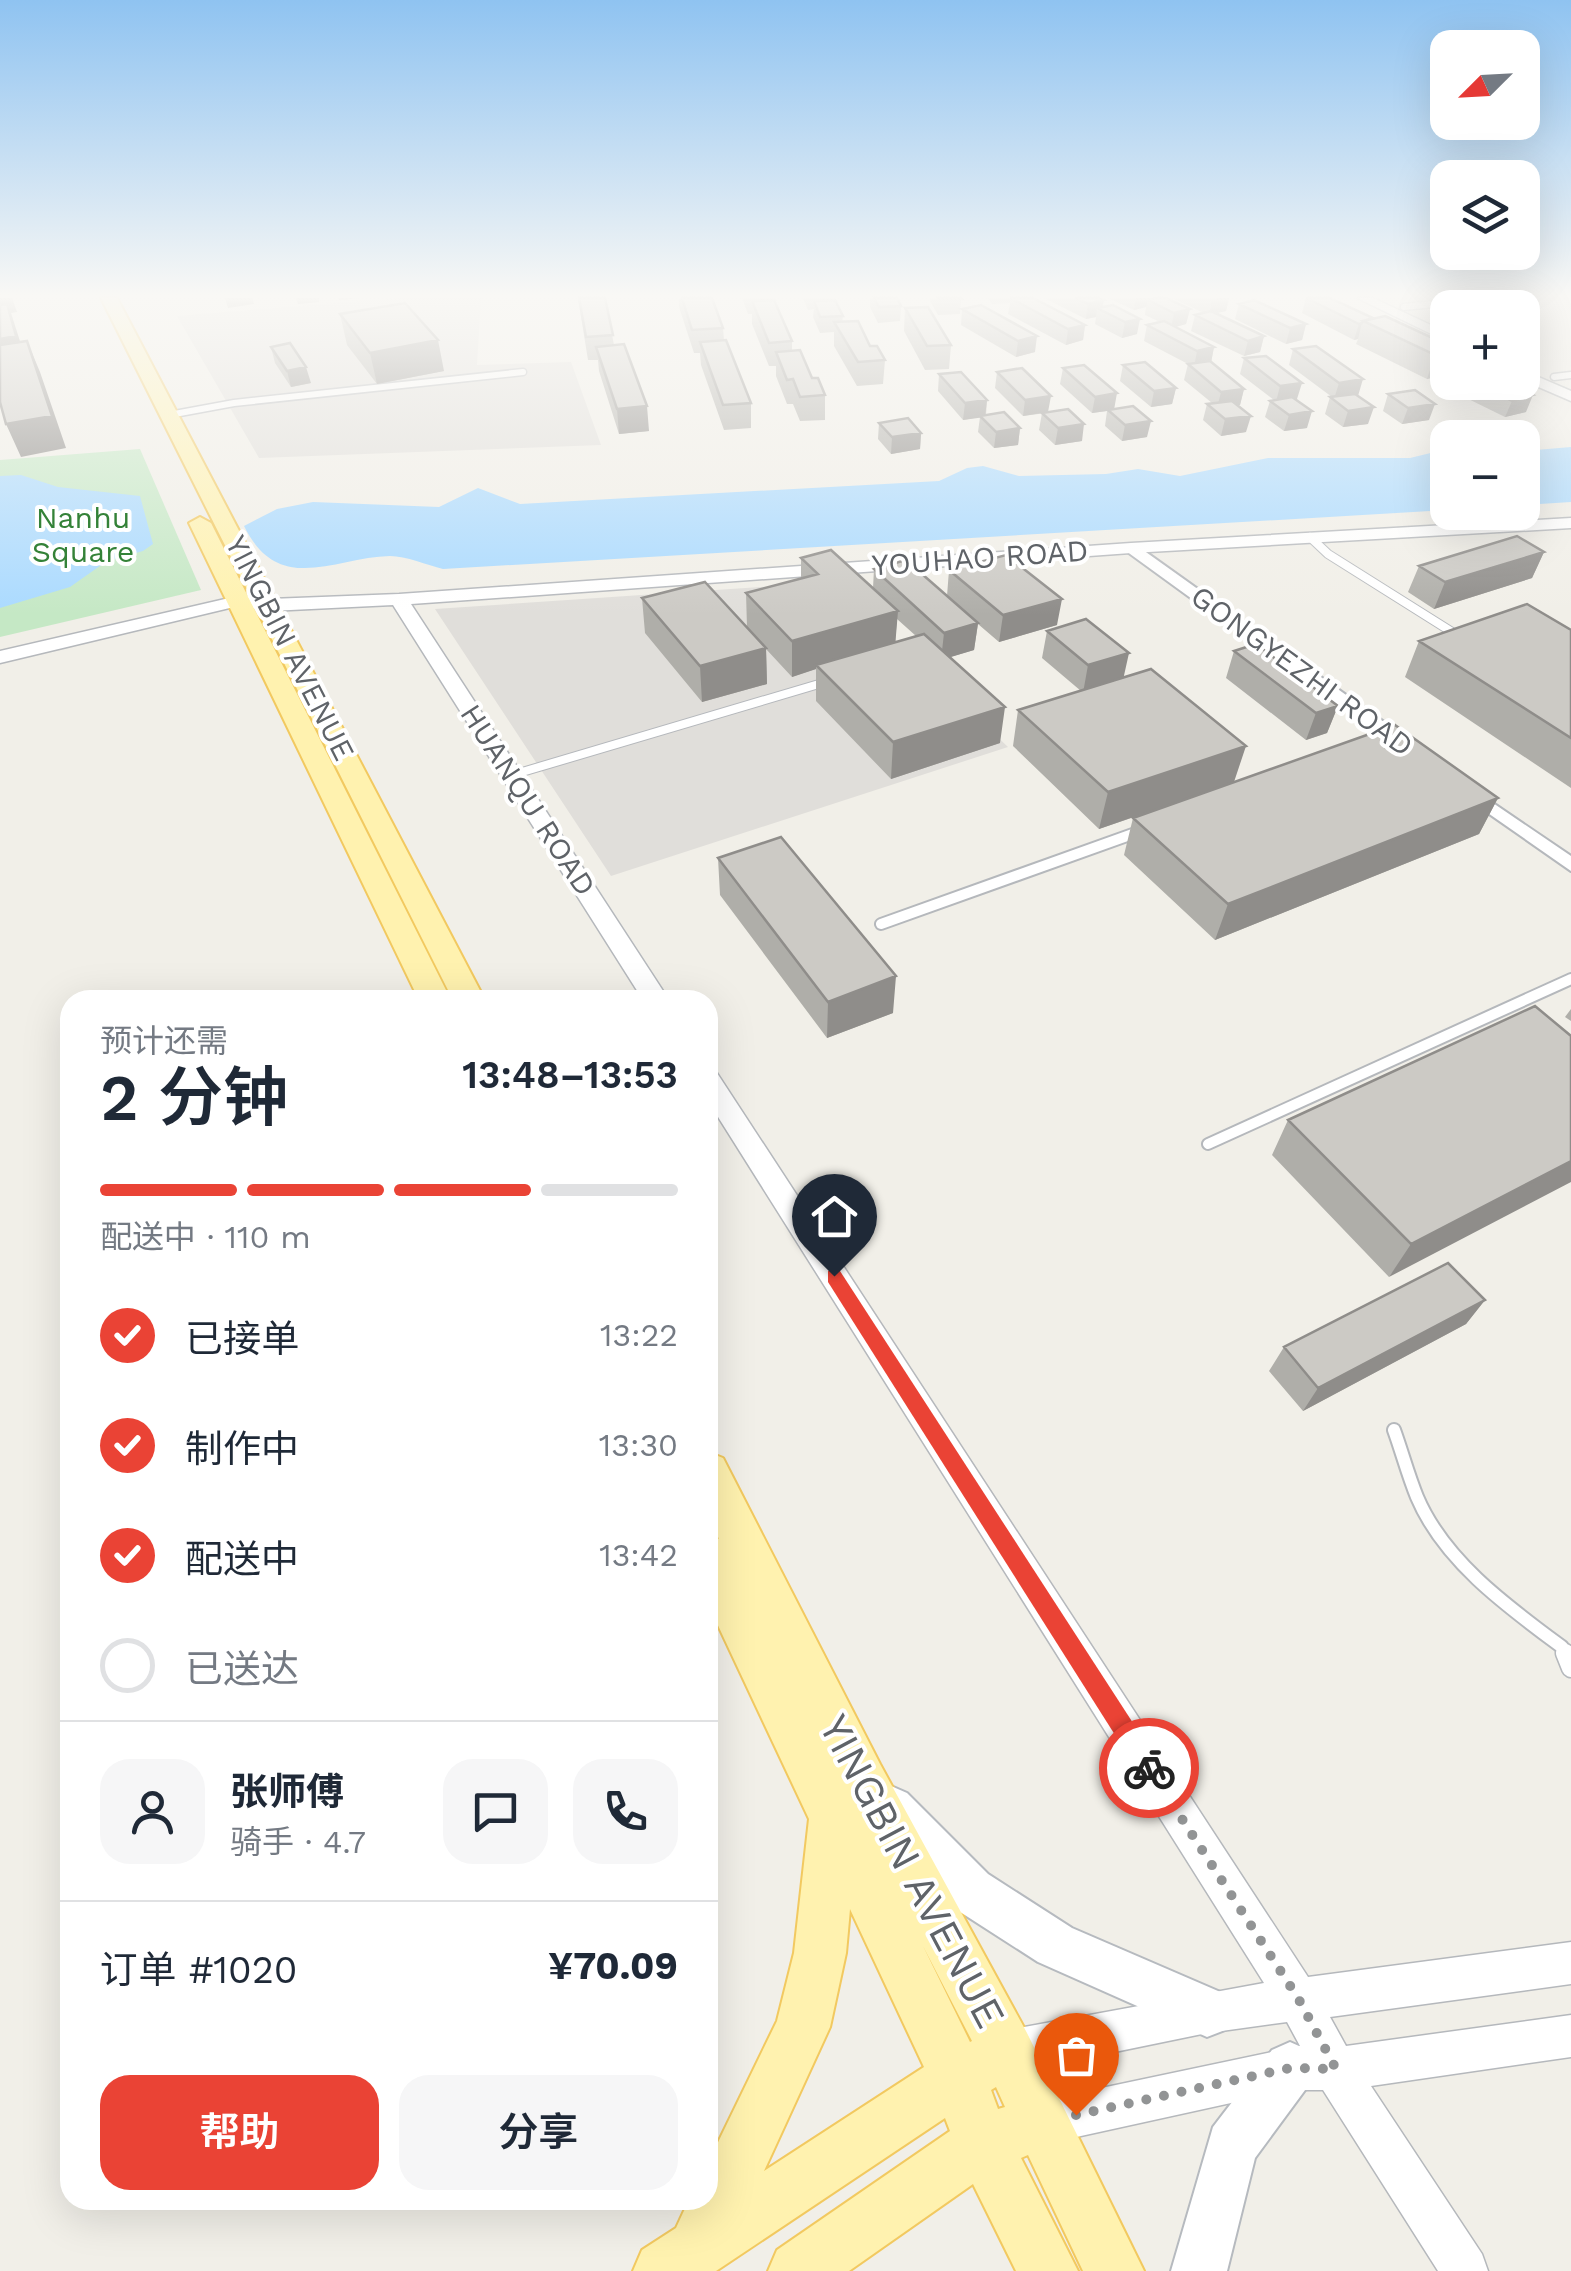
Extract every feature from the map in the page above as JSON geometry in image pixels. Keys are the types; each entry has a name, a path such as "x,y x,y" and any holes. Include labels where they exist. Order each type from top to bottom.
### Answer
{"main road":[{"name":"YINGBIN AVENUE","path":"142,404 429,990"},
{"name":"YINGBIN AVENUE","path":"163,404 270,605 464,990"},
{"name":"YINGBIN AVENUE","path":"718,1495 849,1797 983,2143 1048,2271"},
{"name":"YINGBIN AVENUE","path":"718,1573 849,1797 1008,2052 1114,2271"},
{"path":"718,2188 803,2027 849,1797 972,1891 1056,1946 1207,2012"},
{"path":"680,2260 958,2077 1008,2052"},
{"path":"1199,2271 1232,2146 1313,2068"},
{"path":"798,2271 983,2143 1040,2123"},
{"path":"680,2260 706,2210"}],"street":[{"name":"YOUHAO ROAD","path":"242,607 1571,522"},
{"name":"GONGYEZHI ROAD","path":"1130,548 1428,762"},
{"name":"HUANQU ROAD","path":"400,599 650,990"},
{"path":"0,656 242,607"},
{"path":"0,670 242,607"},
{"path":"1460,785 1571,865"},
{"path":"718,1096 1298,1998 1313,2068 1465,2271"},
{"path":"1008,2052 1207,2012 1571,1963"},
{"path":"1040,2123 1313,2068 1571,2036"}],"lane":[{"path":"169,415 224,404"},
{"path":"1310,537 1328,554 1452,632"},
{"path":"512,775 838,678"},
{"path":"1378,746 1396,739"},
{"path":"881,924 1157,825"},
{"path":"1208,1144 1571,980"},
{"path":"1394,1430 1418,1500 1452,1551 1501,1602 1562,1647 1571,1668"}],"shaded area":[{"path":"228,404 586,404 601,445 259,458"},
{"path":"835,582 1008,747 611,876 435,609"}],"green space":[{"name":"Nanhu Square","path":"140,449 201,590 0,637 0,460"}],"water":[{"path":"1571,447 1571,502 1540,504 1540,450"},
{"path":"1430,453 1430,511 443,569 390,556 329,566 291,567 274,561 258,548 244,526 277,509 313,502 439,507 478,488 520,504 939,481 967,468 983,466 1019,476 1106,474 1138,469 1180,476 1268,458 1410,458"},
{"path":"21,475 58,487 140,496 153,544 143,551 107,561 70,587 0,608 0,476"}],"building":[{"path":"1,404 48,404 52,416 6,424"},
{"path":"615,404 647,406 617,409"},
{"path":"1207,404 1236,404 1251,416 1225,419"},
{"path":"1274,404 1302,404 1312,411 1289,415"},
{"path":"1339,404 1374,407 1348,411"},
{"path":"1402,404 1435,404 1408,408"},
{"path":"1133,406 1151,421 1125,425 1108,410"},
{"path":"1068,409 1084,424 1058,428 1042,413"},
{"path":"1004,412 1020,428 996,432 980,416"},
{"path":"908,418 921,433 892,437 879,423"},
{"path":"1517,536 1544,552 1445,582 1419,566"},
{"path":"831,550 898,611 792,641 746,593 818,574 801,558"},
{"path":"1006,555 1062,599 1003,615 949,570"},
{"path":"906,560 978,623 944,633 874,569"},
{"path":"705,582 766,648 700,666 642,598"},
{"path":"1527,604 1571,630 1571,738 1419,641"},
{"path":"1086,619 1129,653 1088,665 1047,631"},
{"path":"924,634 1005,707 893,742 816,665"},
{"path":"1256,644 1338,706 1316,713 1234,651"},
{"path":"1151,669 1246,746 1108,792 1018,710"},
{"path":"1395,725 1498,798 1228,904 1133,818"},
{"path":"781,837 896,976 828,1002 718,858"},
{"path":"1535,1006 1571,1036 1571,1161 1411,1244 1288,1120"},
{"path":"1448,1263 1485,1300 1318,1388 1284,1347"}],"way so far":[{"path":"1076,2115 1290,2068 1336,2069 1298,1998 1149,1768"}],"route":[{"path":"834,1276 1149,1768"}]}
